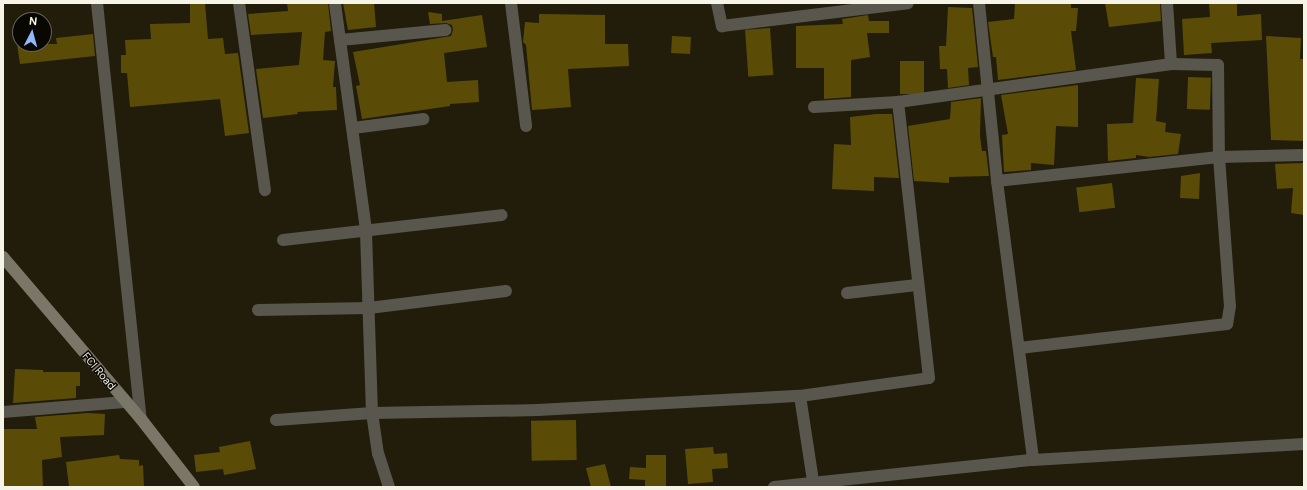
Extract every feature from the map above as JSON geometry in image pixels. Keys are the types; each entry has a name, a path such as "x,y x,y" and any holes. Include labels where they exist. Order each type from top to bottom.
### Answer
{"street":[{"path":"97,3 141,419"},
{"path":"238,3 264,190"},
{"path":"335,3 366,230 372,413 378,454 389,487"},
{"path":"512,3 526,126"},
{"path":"717,3 722,26 908,3"},
{"path":"978,3 989,90 997,181 1033,460"},
{"path":"1167,3 1171,64"},
{"path":"340,40 446,30"},
{"path":"814,108 898,102 1171,64 1218,64 1220,157 1230,306 1227,324 1018,348"},
{"path":"276,420 372,413 538,410 800,396 929,378 917,285 898,102"},
{"path":"352,128 423,119"},
{"path":"997,181 1220,157 1304,155"},
{"path":"283,240 502,215"},
{"name":"FCI Road","path":"3,257 141,419 194,487"},
{"path":"847,293 917,285"},
{"path":"258,310 369,308 506,290"},
{"path":"800,396 813,484"},
{"path":"3,412 125,402"},
{"path":"774,487 1033,460 1304,444"}],"building":[{"path":"190,3 205,3 208,39 223,38 225,54 238,53 249,133 225,136 220,99 130,107 127,73 121,73 121,55 126,55 125,40 151,39 150,24 190,23"},
{"path":"287,3 328,3 331,31 325,32 323,60 335,61 333,87 336,87 337,110 297,112 298,114 263,118 256,69 299,65 302,32 251,35 248,14 288,11"},
{"path":"343,3 374,3 376,27 348,30"},
{"path":"1015,3 1071,3 1071,8 1078,8 1076,31 1071,31 1076,70 998,80 996,57 993,57 988,22 1014,19"},
{"path":"1105,3 1160,3 1161,21 1109,27"},
{"path":"1209,3 1237,3 1237,16 1261,14 1262,40 1211,43 1212,53 1184,55 1182,19 1210,17"},
{"path":"948,7 972,8 978,67 968,68 969,85 948,88 947,69 940,69 939,46 946,46"},
{"path":"428,12 442,14 442,21 482,15 487,47 444,53 447,82 478,80 479,102 450,104 450,106 362,119 356,86 360,85 353,52 451,36 453,30 452,25 446,23 430,24"},
{"path":"539,14 605,15 605,44 628,44 629,66 568,69 571,107 532,110 526,45 523,42 525,22 539,23"},
{"path":"868,15 869,21 889,21 889,33 867,33 870,57 851,60 851,97 824,99 824,68 796,68 796,26 843,24 842,19"},
{"path":"770,28 773,75 748,77 745,30"},
{"path":"93,34 95,56 20,64 18,52 52,52 52,44 57,44 56,38"},
{"path":"672,36 691,37 690,54 671,53"},
{"path":"1266,36 1301,38 1300,59 1304,59 1304,141 1271,140"},
{"path":"900,61 924,61 924,94 900,94"},
{"path":"1188,77 1211,78 1210,110 1187,109"},
{"path":"1136,78 1159,79 1156,121 1166,123 1165,132 1181,134 1178,154 1149,157 1136,155 1136,158 1108,161 1107,124 1133,123"},
{"path":"1078,85 1078,127 1056,126 1054,165 1031,163 1031,170 1004,172 1002,135 1008,134 1001,95"},
{"path":"981,98 980,136 982,151 986,151 989,176 949,177 949,183 914,181 908,126 950,119 951,102"},
{"path":"892,114 899,178 874,177 874,191 832,189 834,144 851,145 850,117"},
{"path":"1304,163 1304,215 1291,213 1293,188 1277,189 1275,164"},
{"path":"1200,173 1199,199 1180,198 1181,176"},
{"path":"1112,183 1115,208 1079,212 1076,187"},
{"path":"15,369 43,370 43,372 80,372 80,386 76,386 76,398 13,403"},
{"path":"88,413 105,414 104,435 60,437 62,457 42,460 43,487 3,487 3,429 37,429 35,417"},
{"path":"576,420 577,460 532,461 531,421"},
{"path":"250,441 256,469 224,475 223,469 196,472 194,455 220,452 219,447"},
{"path":"713,447 714,454 727,453 728,468 712,469 713,482 688,484 685,449"},
{"path":"119,455 120,459 139,460 139,466 143,465 144,487 69,487 66,462"},
{"path":"646,455 666,455 666,487 645,487 645,480 629,479 630,467 646,468"},
{"path":"605,464 611,487 591,487 586,468"}]}
